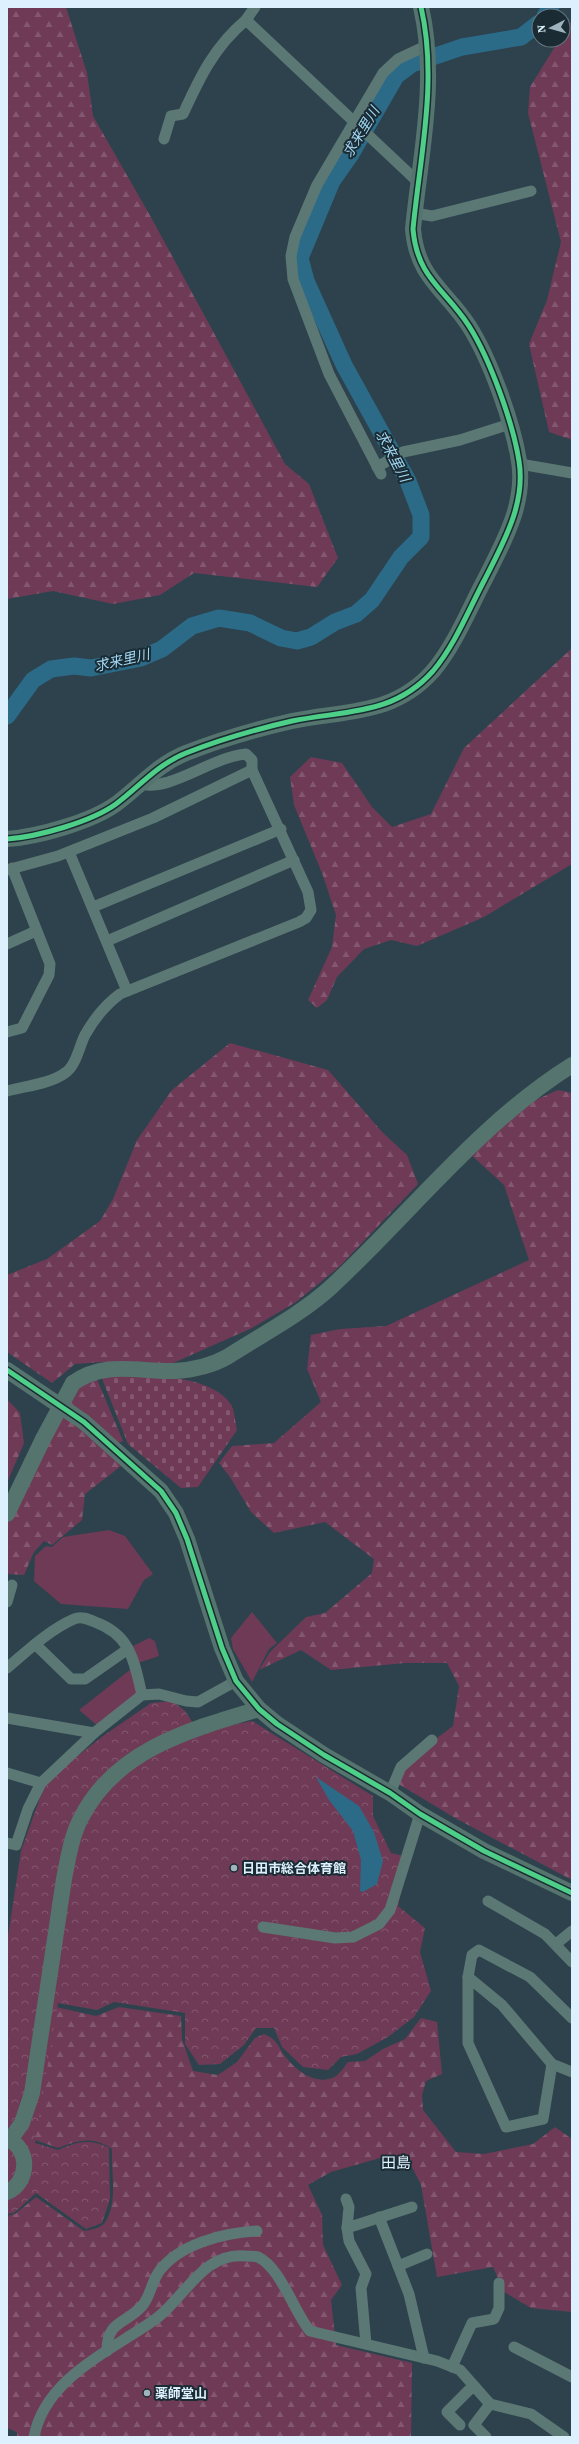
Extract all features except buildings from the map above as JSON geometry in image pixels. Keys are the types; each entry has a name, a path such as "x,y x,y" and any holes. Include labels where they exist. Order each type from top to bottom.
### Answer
{"street":[{"path":"164,139 171,116 183,114 205,66 231,33 246,20 255,7"},
{"path":"7,839 77,823 99,814 116,804 162,765 184,753 288,722 364,711 385,705 406,695 422,682 443,658 509,532 519,491 520,464 510,424 485,359 470,327 422,267 414,249 414,213 429,72 428,45 421,7"},
{"path":"246,20 418,182"},
{"path":"428,45 398,59 383,73 317,185 295,237 291,256 292,279 329,374 379,471 403,452 460,440 510,424"},
{"path":"414,213 432,216 531,191"},
{"path":"520,464 572,473"},
{"path":"7,1091 48,1081 66,1073 73,1064 91,1024 110,1001 127,991 306,918 311,910 310,901 294,860 281,829 252,770 252,760 246,754 234,755 161,785 149,786 140,784"},
{"path":"7,1032 22,1028 49,975 50,964 10,869 69,852 153,818 252,770"},
{"path":"93,907 281,829"},
{"path":"69,852 127,991"},
{"path":"107,941 294,860"},
{"path":"7,944 36,931"},
{"path":"7,1514 43,1439 73,1383 87,1374 108,1368 174,1371 212,1365 227,1357 321,1295 373,1247 430,1185 495,1122 537,1087 572,1065"},
{"path":"7,1370 84,1422 161,1491 176,1513 187,1539 222,1648 236,1681 259,1709 277,1724 324,1755 390,1793 420,1814 484,1851 572,1893"},
{"path":"7,1602 12,1585"},
{"path":"7,1668 35,1644 62,1626 75,1618 83,1618 108,1627 121,1637 134,1662 142,1695"},
{"path":"35,1644 71,1679 77,1680 85,1679 128,1649"},
{"path":"7,1843 16,1845 28,1809 41,1783 94,1733 142,1695 159,1694 186,1701 198,1702 236,1681"},
{"path":"7,2192 19,2184 25,2165 18,2147 8,2140 22,2123 32,2093 64,1879 71,1845 80,1820 108,1779 134,1758 195,1728 259,1709"},
{"path":"7,1718 94,1733"},
{"path":"390,1793 400,1767 432,1740"},
{"path":"7,1773 41,1783"},
{"path":"263,1926 335,1938 353,1937 379,1924 390,1910 420,1814"},
{"path":"488,1901 545,1934 572,1962"},
{"path":"556,1944 572,1931"},
{"path":"552,2064 543,2119 506,2127 468,2043 468,1977 472,1955 479,1950 488,1953 530,1977 572,2018"},
{"path":"468,1977 502,2005 552,2064 572,2072"},
{"path":"346,2199 349,2207 347,2228 349,2241 366,2274 361,2288 366,2344"},
{"path":"347,2228 412,2207"},
{"path":"379,2217 409,2294 424,2358"},
{"path":"107,2351 107,2338 111,2330 120,2321 142,2307 157,2275 166,2262 197,2245 237,2232 257,2231"},
{"path":"398,2266 427,2254"},
{"path":"34,2437 42,2414 52,2397 79,2370 170,2307 196,2276 218,2262 242,2256 258,2258 279,2277 310,2331 424,2358 460,2370 490,2404 531,2414 564,2437"},
{"path":"452,2367 472,2323 494,2319 499,2308 499,2283"},
{"path":"514,2347 572,2377"},
{"path":"460,2425 447,2412 475,2386"},
{"path":"486,2437 474,2425 490,2404"}],"green space":[{"path":"7,7 66,7 87,73 93,116 152,219 285,464 309,484 338,558 317,587 194,573 160,595 113,604 53,591 7,599"},
{"path":"572,20 572,440 549,432 529,344 547,300 561,242 528,113 530,87 554,48 571,48"},
{"path":"572,648 572,864 484,917 417,946 391,940 364,949 337,977 327,1000 317,1008 308,1000 332,947 336,915 322,873 294,805 290,777 311,757 342,763 372,807 392,827 431,814 464,748"},
{"path":"230,1043 328,1070 383,1133 407,1155 418,1184 339,1267 296,1302 252,1328 171,1364 102,1362 75,1364 52,1383 7,1352 7,1275 47,1259 100,1221 113,1199 137,1140 172,1090"},
{"path":"558,1090 572,1093 572,1880 455,1818 397,1783 402,1773 414,1758 429,1744 453,1726 459,1686 447,1663 405,1663 331,1670 301,1650 259,1670 270,1652 306,1617 325,1613 372,1573 374,1559 325,1522 274,1533 251,1512 230,1477 219,1463 232,1446 274,1443 321,1402 307,1369 311,1335 340,1329 386,1326 529,1260 504,1185 469,1153 524,1105"},
{"path":"101,1376 151,1376 188,1380 205,1385 219,1393 230,1403 234,1412 237,1430 198,1487 181,1488 128,1444"},
{"path":"96,1377 123,1441 116,1444 68,1404 77,1386"},
{"path":"7,1399 20,1413 24,1443 7,1483"},
{"path":"62,1413 84,1427 121,1466 85,1494 82,1520 52,1545 44,1541 34,1552 24,1575 7,1574 7,1521"},
{"path":"109,1530 125,1536 153,1574 144,1580 128,1609 61,1604 34,1581 35,1556 46,1546 52,1547 63,1537"},
{"path":"252,1612 277,1643 269,1649 252,1682 233,1649 231,1638"},
{"path":"149,1638 155,1641 159,1656 138,1663 133,1646"},
{"path":"131,1669 138,1695 98,1726 79,1710"},
{"path":"172,1701 185,1711 199,1732 252,1721 373,1796 373,1816 391,1853 409,1857 398,1906 425,1928 420,1952 431,1991 414,2017 388,2037 357,2054 341,2057 328,2070 303,2067 282,2047 274,2028 256,2028 244,2045 220,2064 199,2065 185,2044 185,2013 114,2002 97,2010 58,2003 35,2143 58,2150 84,2142 96,2143 109,2148 110,2199 102,2223 86,2229 36,2193 14,2213 7,2214 7,1943 21,1851 46,1781 103,1736 151,1703"},
{"path":"56,2007 96,2016 119,2007 181,2016 182,2039 193,2071 218,2075 237,2062 255,2038 264,2034 269,2036 277,2043 285,2056 301,2072 308,2076 322,2080 336,2076 348,2062 365,2061 383,2049 405,2039 421,2018 437,2022 442,2074 426,2081 422,2095 423,2110 456,2152 484,2154 533,2144 555,2127 572,2139 572,2312 531,2308 504,2292 493,2267 437,2277 421,2185 410,2163 380,2158 331,2172 308,2185 322,2215 323,2245 342,2285 331,2300 336,2345 412,2363 411,2437 17,2437 17,2432 7,2428 7,2216 15,2214 36,2197 84,2231 90,2230 99,2227 106,2221 110,2213 113,2195 112,2149 98,2142 92,2141 79,2141 58,2148 35,2140"}],"water":[{"path":"316,1777 359,1806 374,1832 383,1861 377,1884 363,1892 360,1891 361,1860 353,1831 329,1800"}],"waterway":[{"name":"求来里川","path":"7,716 33,680 51,669 74,666 91,668 141,658 162,649 192,626 219,618 250,623 281,638 297,641 311,637 335,622 356,614 372,600 401,557 421,537 421,515 408,481 344,365 306,281 300,258 332,181 351,154 396,76 412,64 462,47 521,37 531,29"}],"cycle path":[{"path":"7,839 48,832 93,817 116,804 166,763 199,748 238,735 292,721 367,709 385,704 402,696 418,686 441,661 461,626 506,537 516,508 520,477 519,461 512,429 500,392 485,356 469,326 460,313 426,271 420,260 413,229 428,90 426,35 421,7"},
{"path":"7,1370 84,1422 161,1491 176,1513 187,1539 222,1648 236,1681 259,1709 277,1724 324,1755 390,1793 420,1814 484,1851 572,1893"}],"place":[{"name":"日田市総合体育館","path":"234,1868"},
{"name":"薬師堂山","path":"147,2393"}],"district":[{"name":"田島","path":"396,2162"}]}
